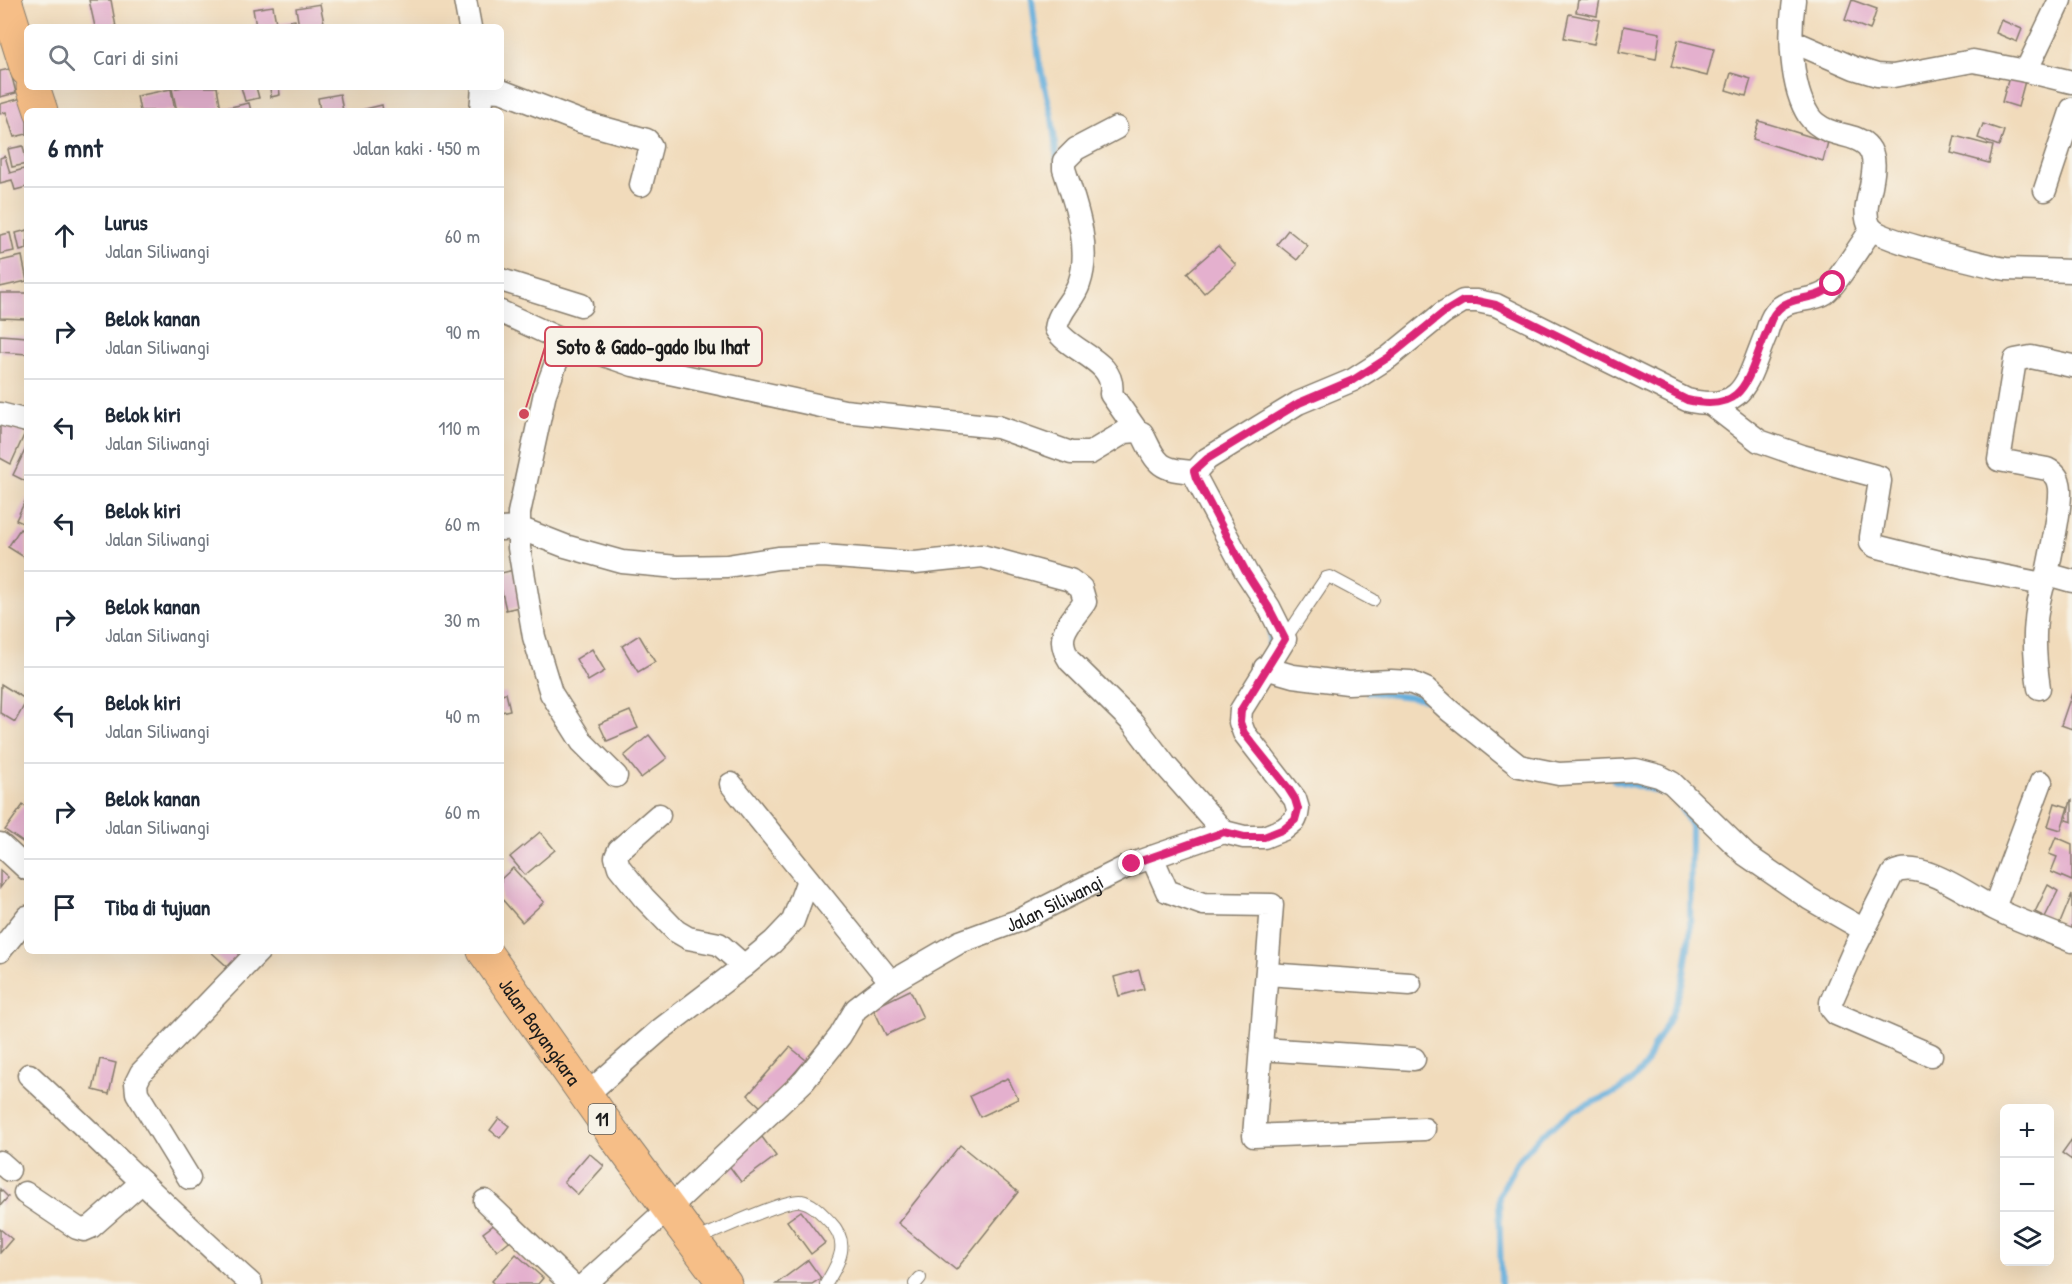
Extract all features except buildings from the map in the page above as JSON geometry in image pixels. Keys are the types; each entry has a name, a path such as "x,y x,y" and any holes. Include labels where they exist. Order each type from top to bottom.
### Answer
{"highway":[{"path":"5,0 24,60"},
{"path":"34,90 39,108"},
{"name":"Jalan Bayangkara","path":"486,954 724,1284"}],"street":[{"path":"465,0 469,24"},
{"path":"1794,0 1792,42 1799,89 1808,114 1812,120 1828,131 1863,142 1872,154 1873,172 1867,212 1872,229 1889,238 1995,267 2072,271"},
{"path":"2026,71 2060,0"},
{"path":"1792,42 1876,75 1893,76 1973,61 2072,82"},
{"path":"482,96 501,91 582,122 647,140 651,146 640,185"},
{"path":"2045,190 2072,109"},
{"path":"1116,128 1076,149 1064,161 1064,169 1079,220 1082,266 1079,284 1058,318 1056,327 1058,333 1110,381 1111,394 1137,431 1142,433 1155,459 1174,471 1197,469 1299,403 1353,380 1389,357 1443,313 1463,301 1470,300 1496,305 1687,400 1711,404 1726,401 1738,394 1744,387 1774,313 1785,304 1824,294 1872,229"},
{"path":"504,281 580,305"},
{"path":"504,313 564,341 633,365 844,411 998,427 1071,453 1090,453 1125,432 1137,431"},
{"path":"564,341 545,393 519,513 510,528 521,560 534,637 551,693 582,742 616,776"},
{"path":"2039,688 2034,639 2039,596 2045,579 2061,492 2057,478 2047,469 1999,460 2015,360 2031,357 2072,366"},
{"path":"1711,404 1759,441 1802,456 1879,477 1871,537 1871,543 1875,546 1967,569 2072,581"},
{"path":"0,414 24,420"},
{"path":"1197,469 1196,478 1285,639"},
{"path":"510,528 622,562 677,567 727,566 778,558 823,556 915,563 982,556 1070,580 1081,588 1085,602 1063,633 1063,650 1070,661 1134,723 1165,765 1224,832"},
{"name":"Jalan Siliwangi","path":"585,1284 669,1209 804,1081 840,1036 856,1009 891,982 960,942 1020,920 1132,864 1224,832 1244,837 1264,837 1284,829 1295,820 1298,809 1295,799 1244,733 1240,722 1241,710 1285,639"},
{"path":"1265,668 1293,676 1348,682 1400,681 1418,685 1426,689 1519,766 1559,774 1636,770 1659,776 1672,783 1746,855 1810,899 1864,930"},
{"path":"1994,908 2041,782"},
{"path":"731,784 891,982"},
{"path":"659,815 619,850 616,857 619,867 644,898 676,931 688,939 719,944 744,966"},
{"path":"0,844 24,866"},
{"path":"1152,857 1167,891 1203,904 1272,905 1254,1136 1424,1129"},
{"path":"1931,1055 1832,1011 1831,1002 1893,873 1902,869 1929,874 1954,883 1994,908 2072,941"},
{"path":"586,1095 660,1030 773,942 793,921 808,880"},
{"path":"0,951 24,921"},
{"path":"189,1178 137,1094 136,1083 141,1073 256,954"},
{"path":"1267,974 1410,984"},
{"path":"1261,1049 1414,1059"},
{"path":"29,1075 182,1222 251,1284"},
{"path":"25,1193 77,1228 84,1230 91,1227 142,1182"},
{"path":"485,1201 572,1284"}],"lane":[{"path":"1285,639 1326,578 1330,577 1373,600"},
{"path":"692,1241 781,1204 799,1200 810,1204 840,1233 841,1250 826,1284"}],"waterway":[{"path":"1032,0 1039,61 1052,117 1057,161"},
{"path":"1269,650 1270,627"},
{"path":"1368,692 1427,699"},
{"path":"1614,780 1673,795"},
{"path":"1501,1284 1499,1195 1517,1162 1542,1134 1574,1111 1618,1091 1632,1081 1645,1066 1671,1016 1683,981 1690,934 1691,826 1679,803"}],"place":[{"name":"Soto & Gado-gado Ibu Ihat","path":"524,414"}],"route":[{"path":"1132,864 1224,832 1244,837 1264,837 1284,829 1295,820 1297,815 1295,799 1244,733 1240,722 1241,710 1285,639 1196,478 1194,471 1207,459 1299,403 1353,380 1389,357 1443,313 1463,301 1470,300 1496,305 1687,400 1706,404 1721,403 1732,399 1744,387 1774,313 1785,304 1824,294 1833,284"}]}
